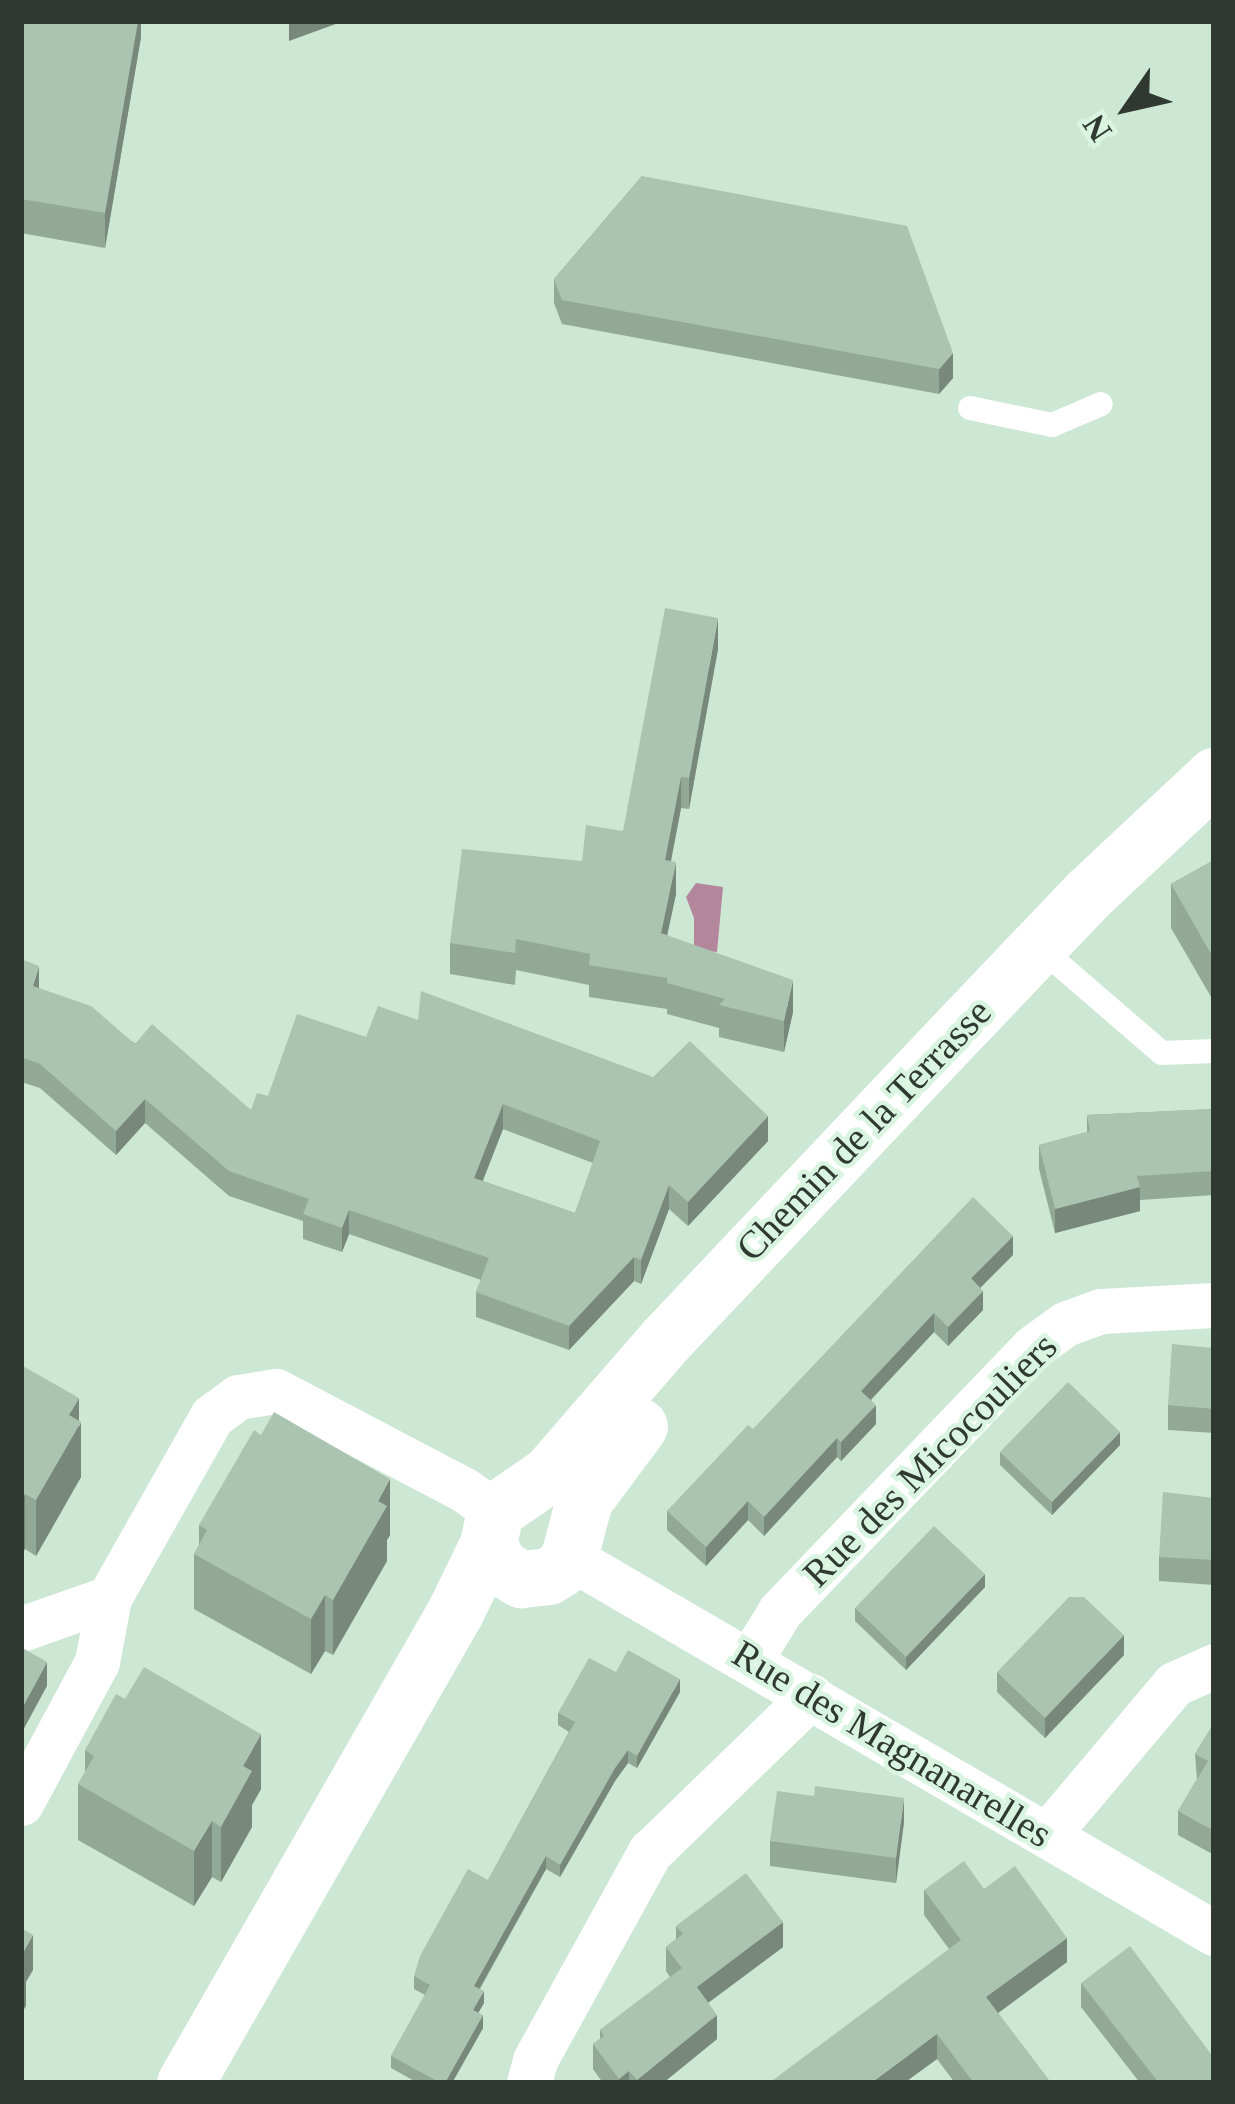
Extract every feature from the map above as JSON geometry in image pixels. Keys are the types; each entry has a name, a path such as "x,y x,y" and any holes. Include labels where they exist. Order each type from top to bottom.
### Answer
{"street":[{"name":"Chemin de la Terrasse","path":"228,2083 440,1702 485,1632 559,1554 600,1473 1214,776"},
{"name":"Chemin de la Terrasse","path":"185,2083 455,1612 502,1516 549,1474 666,1339 1053,959 1214,822"},
{"name":"Rue des Micocouliers","path":"750,1660 780,1612 1031,1348 1065,1324 1101,1311 1214,1305"},
{"path":"21,1803 97,1662 109,1598 212,1416 238,1397 275,1391 463,1489 502,1516"},
{"path":"554,1498 559,1554 499,1566 502,1516 554,1498"},
{"name":"Rue des Magnanarelles","path":"559,1554 750,1660 1214,1933"},
{"path":"21,1629 109,1598"},
{"path":"1047,1835 1174,1684 1214,1666"},
{"path":"529,2083 536,2060 650,1852 811,1696"}],"lane":[{"path":"970,408 1052,424 1101,404"},
{"path":"1053,959 1162,1053 1214,1051"}],"shaded area":[{"path":"696,883 723,887 717,952 694,950 694,918 686,897"}],"building":[{"path":"21,21 138,21 105,213 21,199"},
{"path":"642,176 907,226 953,353 939,369 562,300 554,279"},
{"path":"665,608 718,618 689,778 681,777 665,860 676,862 661,933 793,980 784,1021 719,1005 725,999 667,983 667,978 589,965 590,954 516,939 515,953 450,943 462,849 582,861 586,825 623,831"},
{"path":"1214,860 1214,959 1171,884"},
{"path":"21,959 39,966 33,986 91,1006 135,1044 152,1024 251,1110 257,1093 268,1096 297,1014 366,1037 378,1006 418,1020 421,991 653,1077 690,1041 768,1116 688,1202 669,1185 641,1260 634,1257 569,1326 476,1292 489,1258 349,1210 342,1228 303,1214 309,1199 229,1171 145,1099 116,1131 40,1064 21,1057","holes":["503,1104 600,1141 575,1213 474,1178"]},
{"path":"1214,1109 1214,1171 1137,1176 1140,1187 1055,1209 1039,1145 1090,1131 1087,1115"},
{"path":"973,1197 1013,1236 971,1278 983,1291 948,1327 934,1313 861,1391 876,1405 841,1442 837,1438 764,1517 748,1501 706,1547 667,1511 748,1425 753,1429"},
{"path":"1172,1344 1214,1348 1214,1409 1168,1405"},
{"path":"21,1365 79,1398 69,1415 81,1422 36,1500 25,1494 21,1501"},
{"path":"1068,1382 1120,1432 1052,1502 1000,1452"},
{"path":"274,1412 390,1479 378,1501 387,1506 333,1600 325,1595 311,1619 194,1554 207,1530 199,1525 254,1430 261,1435"},
{"path":"1163,1492 1214,1498 1214,1560 1159,1557"},
{"path":"934,1526 985,1574 906,1657 855,1608"},
{"path":"1069,1597 1084,1597 1124,1635 1045,1718 997,1672"},
{"path":"21,1647 47,1662 21,1710"},
{"path":"628,1650 680,1679 637,1756 628,1750 615,1768 560,1865 546,1856 474,1986 484,1991 473,2010 483,2015 441,2083 391,2056 430,1985 414,1976 420,1956 468,1869 488,1880 575,1722 558,1713 589,1658 616,1672"},
{"path":"144,1667 261,1734 243,1766 252,1771 221,1827 212,1821 194,1851 78,1784 94,1756 85,1750 116,1694 125,1699"},
{"path":"1214,1723 1214,1831 1178,1811 1208,1761 1195,1754"},
{"path":"815,1786 904,1798 896,1858 770,1841 777,1791 814,1796"},
{"path":"964,1861 984,1889 1015,1866 1067,1938 986,1997 1051,2083 974,2083 937,2034 871,2083 769,2083 961,1940 924,1890"},
{"path":"746,1873 783,1922 697,1987 717,2015 637,2080 629,2071 619,2079 593,2044 604,2036 600,2030 682,1968 666,1947 683,1934 676,1926"},
{"path":"21,1928 33,1935 21,1956"},
{"path":"1130,1946 1214,2058 1214,2083 1159,2083 1081,1983"}]}
